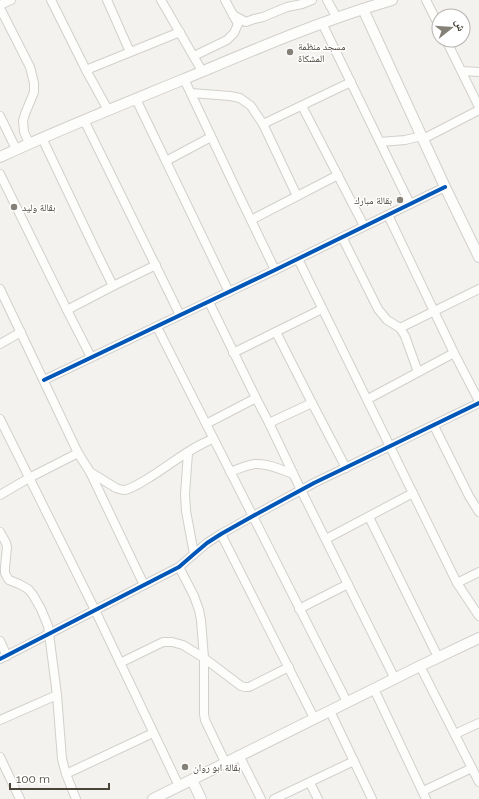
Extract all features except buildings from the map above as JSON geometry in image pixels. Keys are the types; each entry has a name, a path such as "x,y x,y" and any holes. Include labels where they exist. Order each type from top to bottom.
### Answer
{"street":[{"path":"11,0 0,6 26,58 34,83 34,92 25,114 24,122 24,132 29,144"},
{"path":"51,0 108,110"},
{"path":"108,0 130,52"},
{"path":"161,0 202,71"},
{"path":"194,56 227,40 234,33 238,24 225,0"},
{"path":"233,15 246,22 263,18 287,7 312,0"},
{"path":"327,0 337,18"},
{"path":"0,157 247,52 322,23 392,0"},
{"path":"426,0 431,10"},
{"path":"363,9 479,257"},
{"path":"322,23 410,204"},
{"path":"86,70 180,32"},
{"path":"450,48 479,107"},
{"path":"462,71 479,72"},
{"path":"184,79 275,270"},
{"path":"263,124 351,82"},
{"path":"191,93 240,98 251,106 263,124 298,196"},
{"path":"136,98 229,292"},
{"path":"302,106 364,226"},
{"path":"380,142 422,137 479,110"},
{"path":"0,116 16,149"},
{"path":"84,120 180,315"},
{"path":"166,160 211,137"},
{"path":"42,138 113,286"},
{"path":"0,174 92,357"},
{"path":"251,220 338,175"},
{"path":"44,380 209,302 445,187"},
{"path":"0,641 3,658 179,567 221,534 301,490 434,426 479,402 388,215"},
{"path":"342,237 378,310 387,320 400,328 405,336 418,372"},
{"path":"298,259 457,583 479,616"},
{"path":"68,310 156,265"},
{"path":"0,289 78,453 90,472 144,585"},
{"path":"400,328 479,289"},
{"path":"209,302 395,679"},
{"path":"233,353 322,309"},
{"path":"157,327 347,702"},
{"path":"0,344 21,332"},
{"path":"276,332 346,468"},
{"path":"368,399 454,353"},
{"path":"206,424 256,398"},
{"path":"269,422 312,403"},
{"path":"0,419 95,610 179,786"},
{"path":"434,426 469,496 479,512"},
{"path":"90,472 116,488 124,490 135,486 188,452 213,439"},
{"path":"188,452 185,494 186,511 194,554"},
{"path":"0,495 29,478 78,453"},
{"path":"230,472 246,466 260,464 293,474"},
{"path":"326,539 413,493"},
{"path":"369,517 438,657"},
{"path":"0,532 7,547 5,573 3,577 28,589 33,595 45,618 49,633 57,695 61,751 66,774 76,799"},
{"path":"221,534 314,718"},
{"path":"179,567 194,596 201,620 204,658 205,720 225,762"},
{"path":"457,583 479,572"},
{"path":"299,609 348,584"},
{"path":"152,799 479,638"},
{"path":"120,663 163,642 172,642 183,645 204,658 241,686 245,687 249,687 289,668"},
{"path":"420,666 479,782"},
{"path":"374,689 424,795 472,768"},
{"path":"0,720 57,695"},
{"path":"330,711 372,799"},
{"path":"455,734 479,723"},
{"path":"66,774 153,733"},
{"path":"239,755 261,799"},
{"path":"0,757 20,799"},
{"path":"274,799 354,761"},
{"path":"192,780 201,799"},
{"path":"310,783 318,799"}],"cycle path":[{"path":"44,380 445,187"},
{"path":"0,659 179,567 207,543 221,534 314,483 479,403"}],"place":[{"name":"مسجد منظمة المشكاة","path":"290,52"},
{"name":"بقالة مبارك","path":"400,200"},
{"name":"بقالة وليد","path":"14,207"},
{"name":"بقالة ابو روان","path":"185,767"}]}
